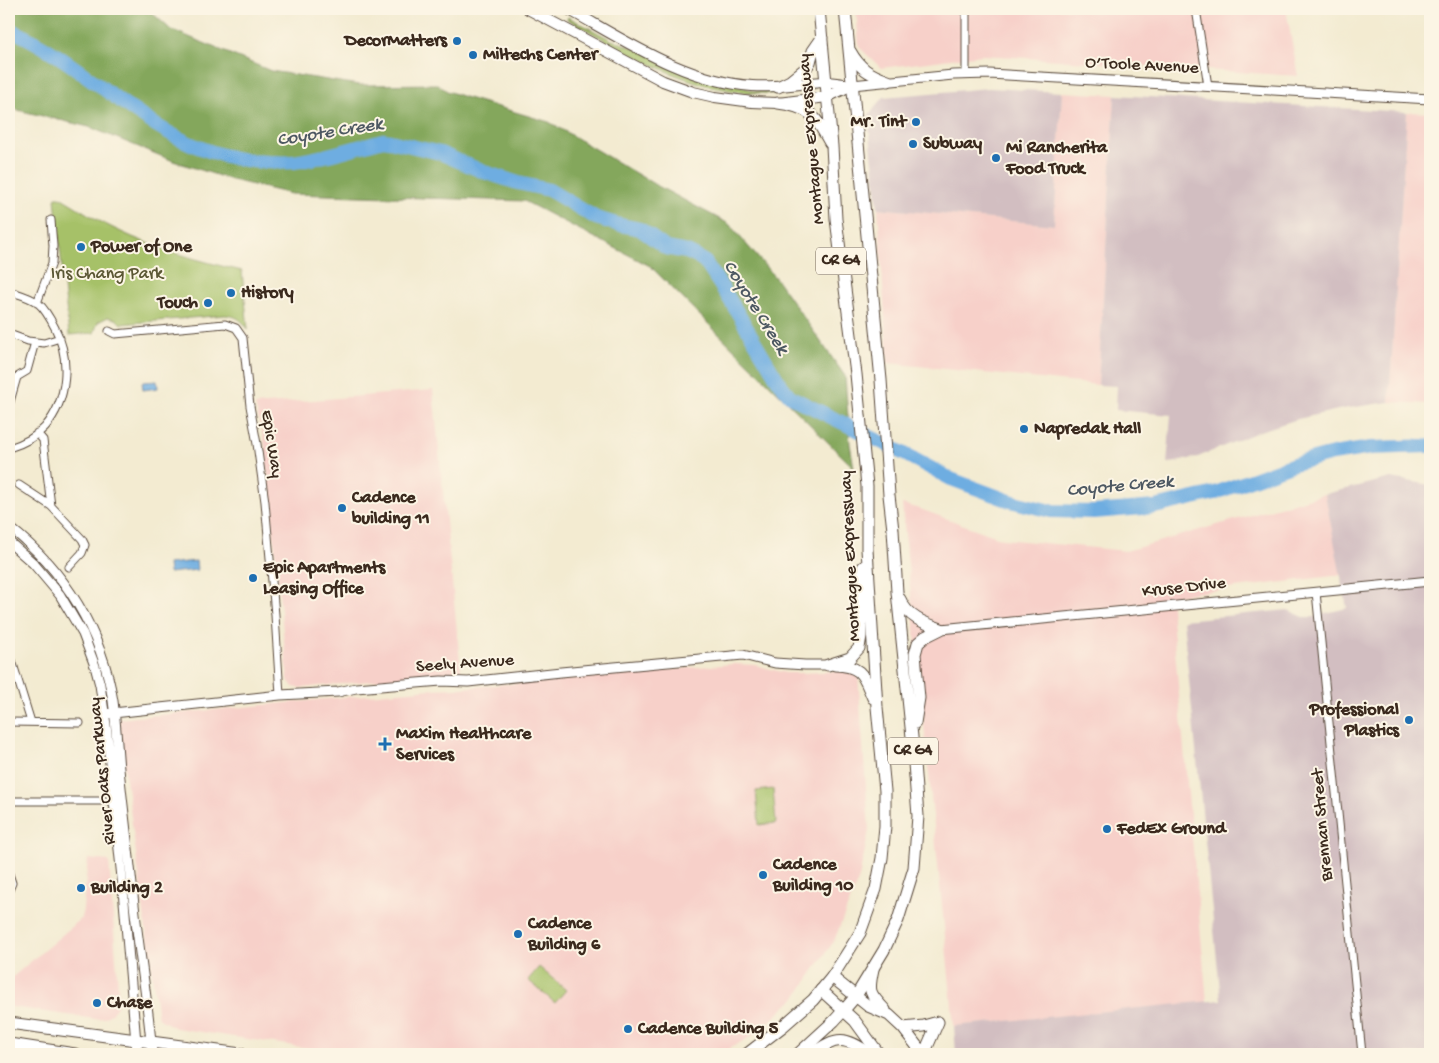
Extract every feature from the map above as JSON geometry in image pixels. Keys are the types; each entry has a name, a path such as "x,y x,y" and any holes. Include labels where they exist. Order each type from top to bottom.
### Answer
{"main road":[{"path":"528,9 663,81 693,92 752,102 796,105 811,114 832,146"},
{"path":"568,9 667,63 719,81 752,86 778,87 826,82 852,85"},
{"name":"Montague Expressway","path":"747,1054 813,1000 832,977 860,932 876,889 882,858 885,791 877,707 867,549 866,479 856,374 836,219 832,146 818,9"},
{"name":"CR G4","path":"798,1054 834,1022 856,996 873,969 898,920 914,868 918,816 897,592 894,530 889,495 881,380 845,9"},
{"path":"778,87 790,81 806,68 810,62 813,50 822,38"},
{"path":"848,46 857,63 871,75 888,82"},
{"path":"778,103 827,97 852,85"},
{"path":"828,665 850,658 859,648 861,636 860,597 862,571 867,549"},
{"path":"897,592 903,606 910,614 941,629"},
{"path":"912,737 919,698 915,654 918,644 925,637 941,629"},
{"path":"828,665 844,665 859,671 864,677 877,707"},
{"path":"873,969 870,985 872,996 903,1028 924,1054 938,1022 924,1026 903,1028"},
{"path":"832,977 868,1006 889,1015"},
{"path":"822,990 862,1030 879,1054"},
{"path":"9,1023 136,1040 152,1048 241,1054"},
{"path":"813,1054 829,1042 840,1040 847,1041 870,1054"},
{"path":"9,1044 75,1054"}],"street":[{"path":"966,9 966,75"},
{"path":"1196,9 1208,86"},
{"name":"O’Toole Avenue","path":"852,85 990,74 1430,99"},
{"path":"37,303 52,263 51,220"},
{"path":"9,291 37,303 50,318 60,338 66,364 64,386 60,400 45,427 22,444 9,448"},
{"name":"Epic Way","path":"108,330 115,334 225,324 236,328 243,338 250,406 258,444 265,502 280,695"},
{"path":"9,334 44,343 60,338"},
{"path":"9,405 17,377 27,371 35,342"},
{"path":"37,433 43,440 51,506"},
{"path":"20,485 51,506 82,539 85,545 82,553 69,566"},
{"name":"River Oaks Parkway","path":"9,528 35,550 53,569 78,602 100,650 108,680 109,713 118,801 122,878 137,1054"},
{"name":"River Oaks Parkway","path":"9,542 33,563 60,595 73,615 83,634 95,666 109,713"},
{"name":"Kruse Drive","path":"941,629 1430,581"},
{"name":"Brennan Street","path":"1316,592 1362,1054"},
{"path":"9,651 31,722"},
{"name":"Seely Avenue","path":"109,713 280,695 338,692 356,688 442,681 468,682 743,655 775,663 828,665"},
{"path":"9,722 80,723"},
{"path":"9,801 118,801"},
{"name":"River Oaks Parkway","path":"118,801 124,847 129,855 137,937 152,1048"},
{"path":"9,874 12,883 9,890"},
{"path":"122,878 126,882 131,926 137,937"}],"shaded area":[{"path":"856,9 1286,9 1298,76 982,55 881,68 859,47"},
{"path":"989,88 1062,92 1054,225 878,208 868,116 884,97"},
{"path":"1062,92 1115,95 1098,385 888,363 878,208 1054,225"},
{"path":"1115,95 1407,112 1389,402 1342,409 1298,419 1260,431 1198,457 1167,464 1171,415 1116,410 1117,386 1098,385"},
{"path":"1407,112 1430,113 1430,404 1389,402"},
{"path":"433,390 461,672 299,688 293,687 288,680 264,440 255,405"},
{"path":"1391,478 1430,485 1430,1054 956,1054 954,1026 1221,1000 1183,620 1288,610 1306,618 1347,608 1325,494"},
{"path":"1325,494 1341,575 1170,596 1207,1002 954,1026 902,504 1003,539 1126,551"},
{"path":"733,664 755,665 785,673 850,671 858,675 869,830 859,878 834,941 796,997 757,1033 720,1054 346,1054 176,1028 158,1018 118,719 431,689 462,688"},
{"path":"88,859 109,861 119,1001 116,1008 104,1018 95,1019 12,1007 9,1003 9,980 82,918"},
{"path":"837,1048 860,1050 863,1054 830,1054"}],"green space":[{"path":"9,9 148,9 170,29 271,71 359,85 437,84 447,91 549,122 654,184 729,224 778,281 845,376 850,444 854,468 650,266 524,201 291,194 232,180 176,162 89,127 9,108"},
{"path":"568,17 612,40 754,91 814,89 776,93 747,92 719,88 693,81 642,60 567,19"},
{"name":"Iris Chang Park","path":"56,197 60,197 95,219 147,243 194,259 242,271 248,329 238,319 225,315 121,324 116,319 108,317 98,322 94,333 69,335"},
{"path":"773,789 776,823 759,825 756,791"},
{"path":"539,967 566,990 555,1003 528,980"}],"water":[{"path":"157,381 158,388 143,390 142,382"},
{"path":"196,561 197,570 169,573 168,564"}],"waterway":[{"name":"Coyote Creek","path":"9,29 42,46 132,109 163,129 195,146 230,157 268,162 294,162 383,140 390,141 440,153 484,172 518,183 549,190 596,218 640,229 666,248 687,252 705,262 779,382 789,395 951,479 1010,501 1051,511 1094,512 1155,507 1215,493 1294,464 1333,454 1371,448 1430,446"}],"place":[{"name":"DecorMatters","path":"457,41"},
{"name":"Miltechs Center","path":"473,55"},
{"name":"Mr. Tint","path":"916,122"},
{"name":"Subway","path":"913,144"},
{"name":"Mi Rancherita Food Truck","path":"996,158"},
{"name":"Power of One","path":"81,247"},
{"name":"History","path":"231,293"},
{"name":"Touch","path":"208,303"},
{"name":"Napredak Hall","path":"1024,429"},
{"name":"Cadence building 11","path":"342,508"},
{"name":"Epic Apartments Leasing Office","path":"253,578"},
{"name":"Professional Plastics","path":"1409,720"},
{"name":"Maxim Healthcare Services","path":"385,744"},
{"name":"FedEx Ground","path":"1107,829"},
{"name":"Cadence Building 10","path":"763,875"},
{"name":"Building 2","path":"81,888"},
{"name":"Cadence Building 6","path":"518,934"},
{"name":"Chase","path":"97,1003"},
{"name":"Cadence Building 5","path":"628,1029"}]}
